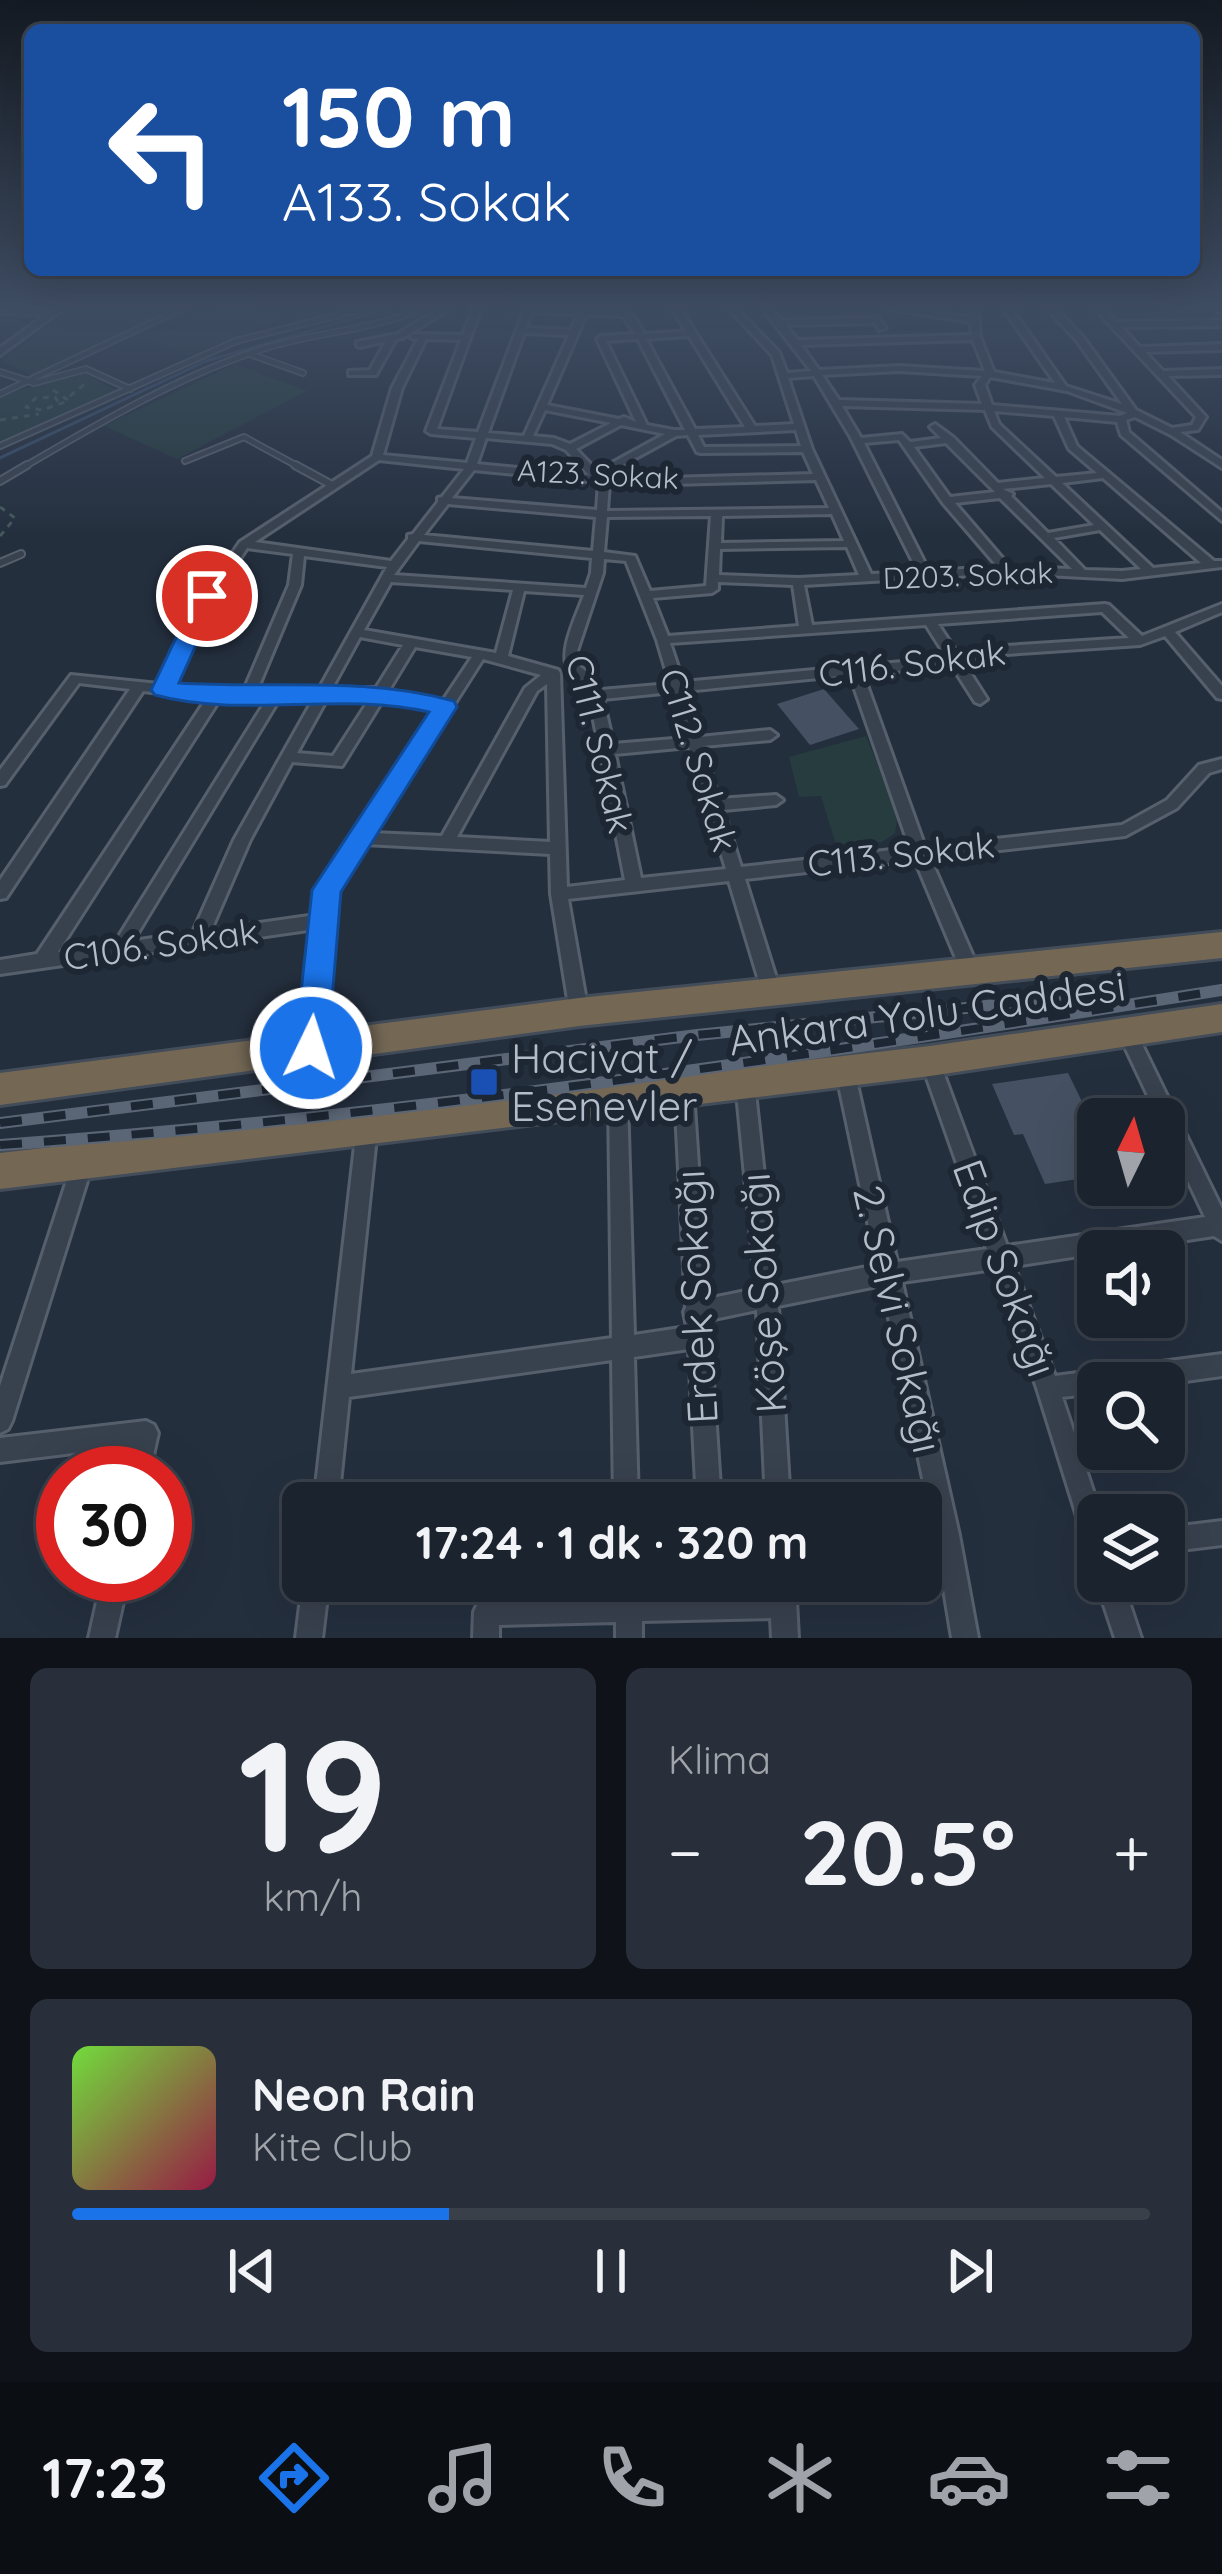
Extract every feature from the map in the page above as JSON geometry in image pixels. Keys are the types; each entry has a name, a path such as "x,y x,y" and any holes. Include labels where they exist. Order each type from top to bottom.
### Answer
{"highway":[{"name":"Ankara Yolu Caddesi","path":"0,1089 579,1012 1222,946"},
{"name":"Ankara Yolu Caddesi","path":"0,1172 845,1072 1222,1018"}],"street":[{"path":"164,690 194,618 244,544 377,457 399,384"},
{"path":"448,384 431,431 528,437 570,448 600,480 614,465 674,433"},
{"path":"198,940 242,840 391,572 412,537 470,468 501,384"},
{"path":"528,437 550,384"},
{"path":"622,384 642,425"},
{"path":"668,384 701,450 807,449"},
{"path":"724,384 752,430"},
{"path":"786,384 807,449 867,579"},
{"path":"825,384 926,576"},
{"path":"980,384 995,425 1152,572"},
{"path":"1048,384 1174,430 1215,455 1222,465"},
{"path":"1061,384 1063,388"},
{"path":"1113,384 1134,414"},
{"path":"1171,384 1201,417 1196,428 1174,430"},
{"path":"837,403 987,407 1121,418 1134,414"},
{"path":"540,406 674,433 799,427"},
{"path":"1058,412 1073,447 1216,565"},
{"path":"1121,418 1124,433 1222,518"},
{"path":"570,448 624,420"},
{"path":"935,427 1004,490 1084,575"},
{"path":"857,441 902,437 946,501 1007,570"},
{"path":"908,445 950,440"},
{"name":"A123. Sokak","path":"377,457 600,480 819,477"},
{"path":"946,501 1105,475"},
{"name":"C111. Sokak","path":"600,480 601,552 570,654 573,668 590,681 596,695 634,885"},
{"path":"442,500 604,514 835,512"},
{"path":"647,596 712,589 717,513"},
{"path":"1048,536 1101,526"},
{"path":"412,537 601,552"},
{"path":"244,544 391,572 519,589 591,592"},
{"path":"715,546 850,544"},
{"name":"C112. Sokak","path":"601,552 631,558 647,596 772,994"},
{"path":"248,696 296,585 299,553"},
{"name":"D203. Sokak","path":"713,578 798,582 1007,570 1084,575 1216,565"},
{"path":"798,582 806,628"},
{"path":"501,658 519,589"},
{"path":"663,640 1105,608 1140,641"},
{"name":"C116. Sokak","path":"596,695 956,661 991,651 1140,641 1222,608"},
{"path":"929,619 980,699"},
{"path":"358,633 501,658 553,674"},
{"path":"1169,633 1222,695"},
{"path":"292,757 337,762 412,641"},
{"path":"311,1048 327,890 480,654"},
{"path":"446,842 532,688 573,668"},
{"path":"855,671 919,851 970,970"},
{"path":"553,674 559,894 579,1012"},
{"path":"0,781 76,677 216,695 379,692 445,707"},
{"path":"0,893 139,686"},
{"path":"44,960 216,695"},
{"path":"118,951 275,695"},
{"path":"606,750 770,735"},
{"name":"C113. Sokak","path":"559,894 1125,830 1172,804 1204,769 1222,764"},
{"path":"713,805 776,800"},
{"path":"362,838 559,848"},
{"name":"C106. Sokak","path":"0,968 321,921"},
{"path":"695,1312 886,1274 1221,1228 1127,1032"},
{"name":"Edip Sokağı","path":"930,1061 1082,1494"},
{"name":"2. Selvi Sokağı","path":"845,1072 947,1535 965,1638"},
{"name":"Köşe Sokağı","path":"745,1083 767,1296 777,1482"},
{"name":"Erdek Sokağı","path":"684,1091 707,1482"},
{"path":"619,1098 625,1482"},
{"path":"329,1482 367,1128"},
{"path":"0,1421 83,1162"},
{"path":"341,1387 696,1337"},
{"path":"1048,1388 1222,1365"},
{"path":"0,1450 146,1432 143,1446"},
{"path":"1185,1537 1222,1533"},
{"path":"102,1638 110,1602"},
{"path":"309,1638 313,1602"},
{"path":"487,1625 588,1602"},
{"path":"628,1602 628,1638"},
{"path":"782,1602 784,1638"},
{"path":"1116,1602 1128,1638"}],"lane":[{"path":"119,384 130,389"},
{"path":"0,446 140,384"},
{"path":"0,481 84,431 184,384"},
{"path":"185,461 244,436 330,484"},
{"path":"0,563 21,554"}],"path":[{"path":"0,420 41,412 85,384"},
{"path":"32,392 60,393 68,399"},
{"path":"33,412 26,407 31,400 60,393"},
{"path":"53,396 58,402"},
{"path":"41,412 68,399"},
{"path":"0,507 15,518 0,536"}],"green space":[{"path":"38,384 105,384 118,391 0,444 0,397"},
{"path":"192,384 290,384 307,391 177,459 104,426"},
{"path":"866,736 898,816 895,833 882,842 836,845 821,796 799,797 789,757"}],"building":[{"path":"824,689 859,729 810,745 777,704"},
{"path":"1068,1073 1080,1098 1077,1179 1045,1184 1023,1134 1014,1135 992,1084"}],"waterway":[{"path":"0,458 156,384"}],"railway":[{"path":"0,1145 307,1118 612,1081 1222,990"},
{"path":"0,1123 697,1035 1055,999"}],"place":[{"name":"Hacivat / Esenevler","path":"484,1082"}],"route":[{"path":"207,596 164,690 248,696 379,692 414,696 445,707 327,890 311,1048"}]}
